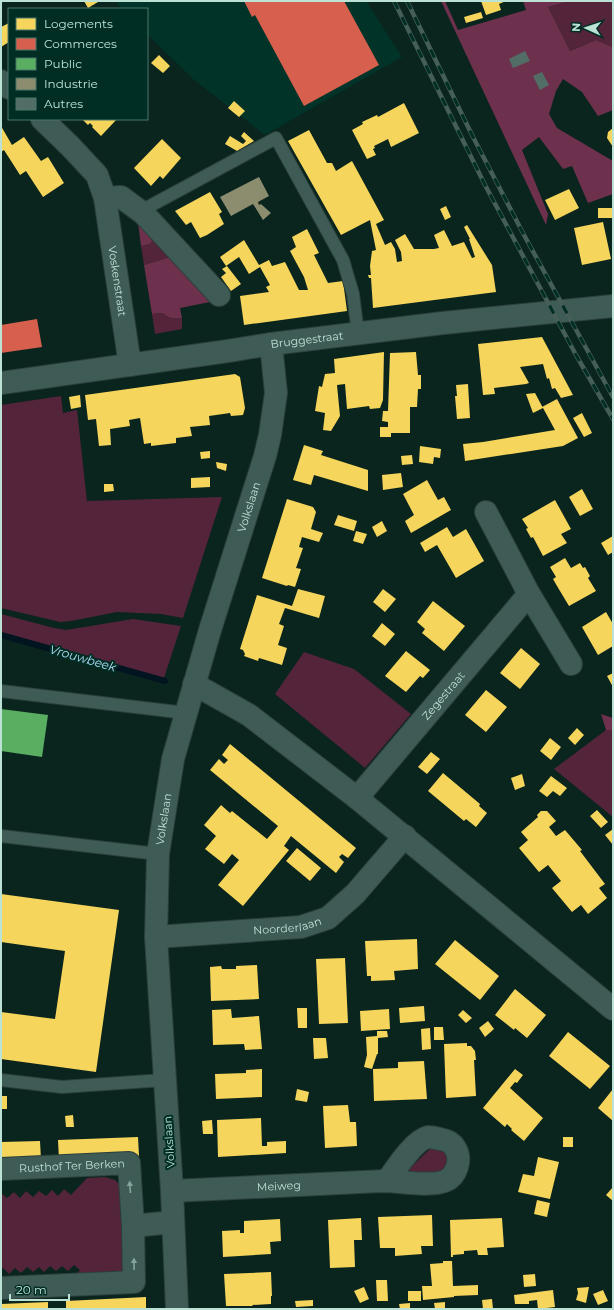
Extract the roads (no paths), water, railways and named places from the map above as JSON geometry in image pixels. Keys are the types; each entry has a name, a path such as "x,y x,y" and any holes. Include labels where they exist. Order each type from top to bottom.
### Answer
{"street":[{"name":"Voskenstraat","path":"43,120 97,175 105,198 130,365"},
{"path":"105,198 121,197 144,214 219,295"},
{"name":"Bruggestraat","path":"1,382 358,333 558,310 613,306"},
{"name":"Volkslaan","path":"176,1309 172,1191 156,937 158,854 173,759 194,684 265,456 270,435 276,393 271,344"},
{"path":"486,512 529,594 571,664"},
{"name":"Zegestraat","path":"357,798 529,594"},
{"path":"194,684 250,715 405,836 613,1008"},
{"name":"Noorderlaan","path":"156,937 300,927 328,918 355,894 405,836"},
{"name":"Rusthof Ter Berken","path":"1,1169 128,1163 133,1226 134,1282 1,1288"},
{"name":"Meiweg","path":"172,1191 387,1181"},
{"path":"133,1226 173,1222"}],"lane":[{"path":"144,214 150,206 276,138 343,260 353,294 358,333"},
{"path":"1,692 186,713"},
{"path":"1,836 158,854"},
{"path":"1,1080 62,1087 164,1080"}],"waterway":[{"name":"Vrouwbeek","path":"1,635 165,681"}],"railway":[{"path":"394,1 485,185 576,355 613,419"},
{"path":"407,1 472,135 524,235 613,397"}]}
